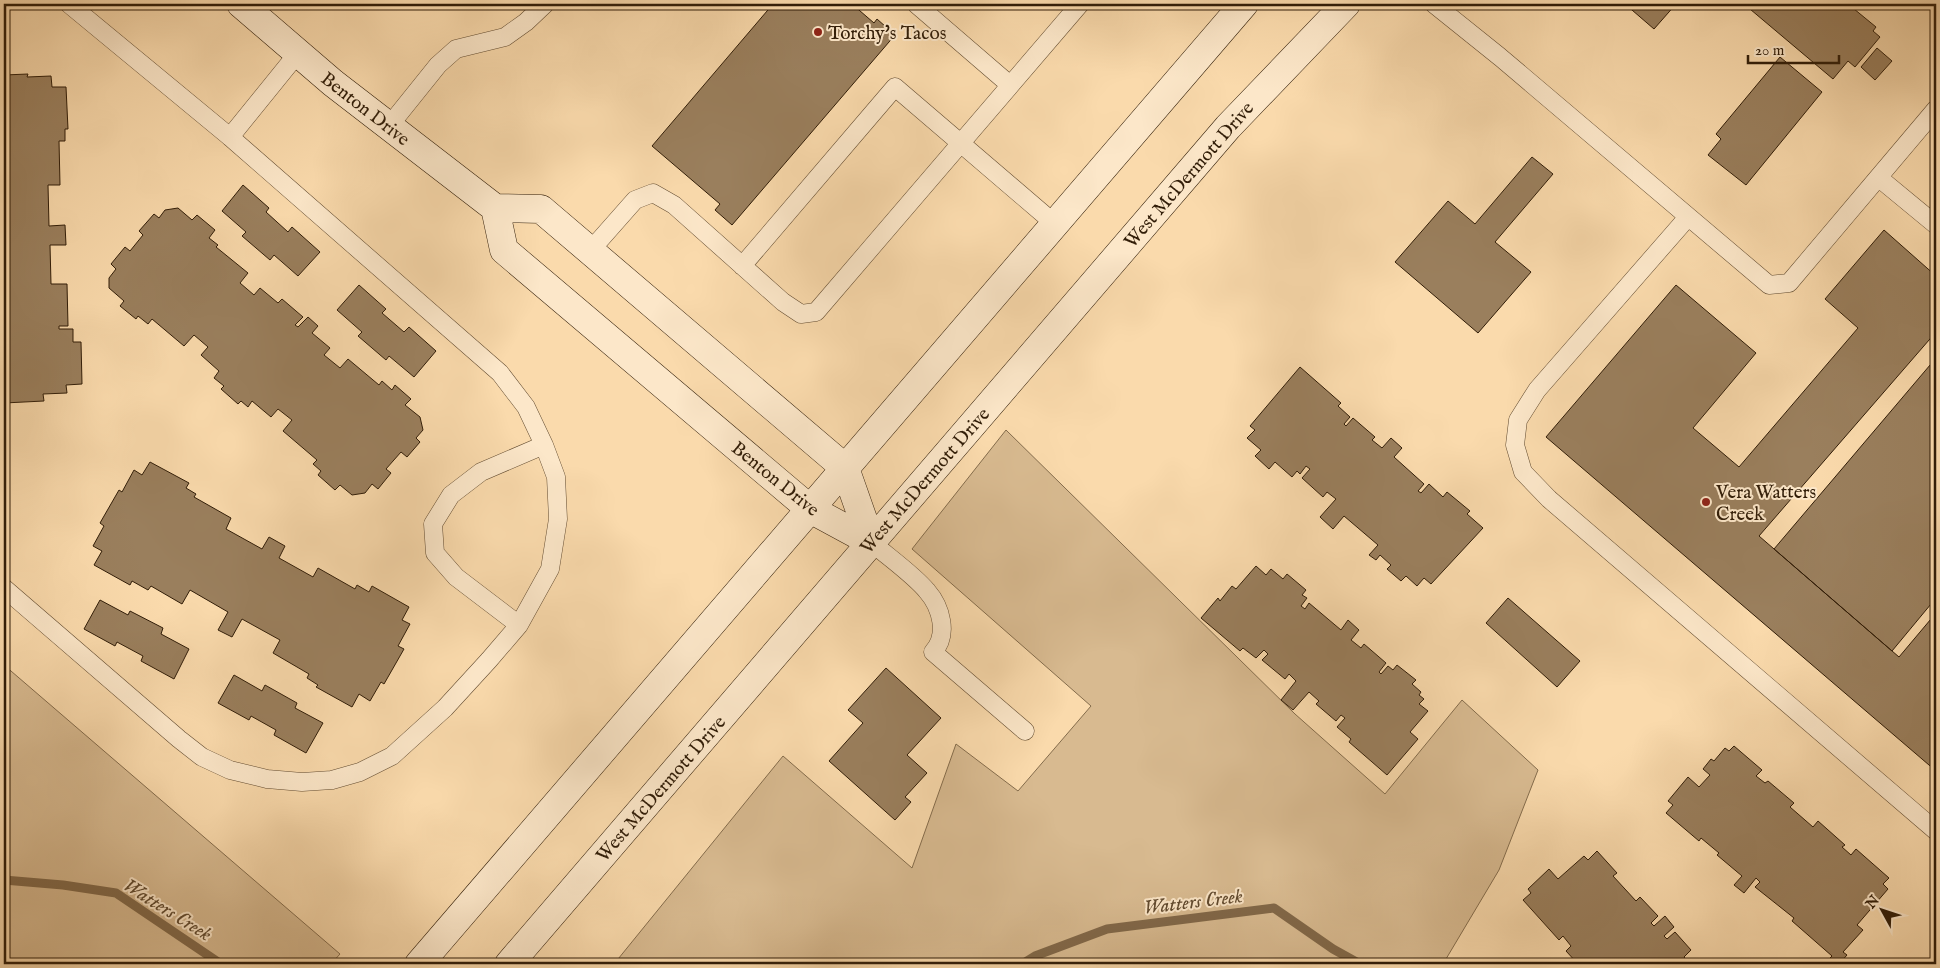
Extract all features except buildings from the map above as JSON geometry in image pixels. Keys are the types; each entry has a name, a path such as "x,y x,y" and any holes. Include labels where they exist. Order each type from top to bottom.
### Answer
{"main road":[{"name":"Benton Drive","path":"241,4 334,84 495,208 504,250 810,510 870,542"},
{"path":"420,964 1244,4"},
{"name":"West McDermott Drive","path":"510,964 1228,126 1346,4"},
{"path":"495,208 541,209 845,468 870,542"}],"lane":[{"path":"4,588 202,757 230,770 267,779 302,782 332,780 360,772 392,756 445,708 518,625 550,569 558,519 556,477 544,445 526,407 500,373 230,137 69,4"},
{"path":"916,4 1010,85"},
{"path":"590,251 636,200 653,193 674,205 783,302 801,314 816,312 1080,4"},
{"path":"1434,4 1500,57 1769,285 1789,283 1936,109"},
{"path":"389,126 438,64 456,49 505,36 526,22 542,5"},
{"path":"230,137 298,53"},
{"path":"742,266 895,87 1055,224"},
{"path":"1879,178 1936,226"},
{"path":"1688,217 1537,390 1518,420 1515,445 1523,472 1549,499 1936,831"},
{"path":"518,625 456,577 435,553 433,524 451,495 481,472 544,445"},
{"path":"870,542 927,591 937,607 942,625 940,644 933,652 1025,731"}],"shaded area":[{"path":"1006,430 1295,714 1385,794 1462,700 1538,770 1499,870 1443,964 614,964 783,756 912,868 956,744 1018,791 1091,706 912,549"},
{"path":"4,665 340,954 331,964 4,964"}],"waterway":[{"name":"Watters Creek","path":"4,880 63,885 116,893 221,964"},
{"name":"Watters Creek","path":"1022,964 1035,956 1107,929 1274,908 1333,949 1360,964"}],"place":[{"name":"Torchy's Tacos","path":"818,32"},
{"name":"Vera Watters Creek","path":"1706,502"}]}
